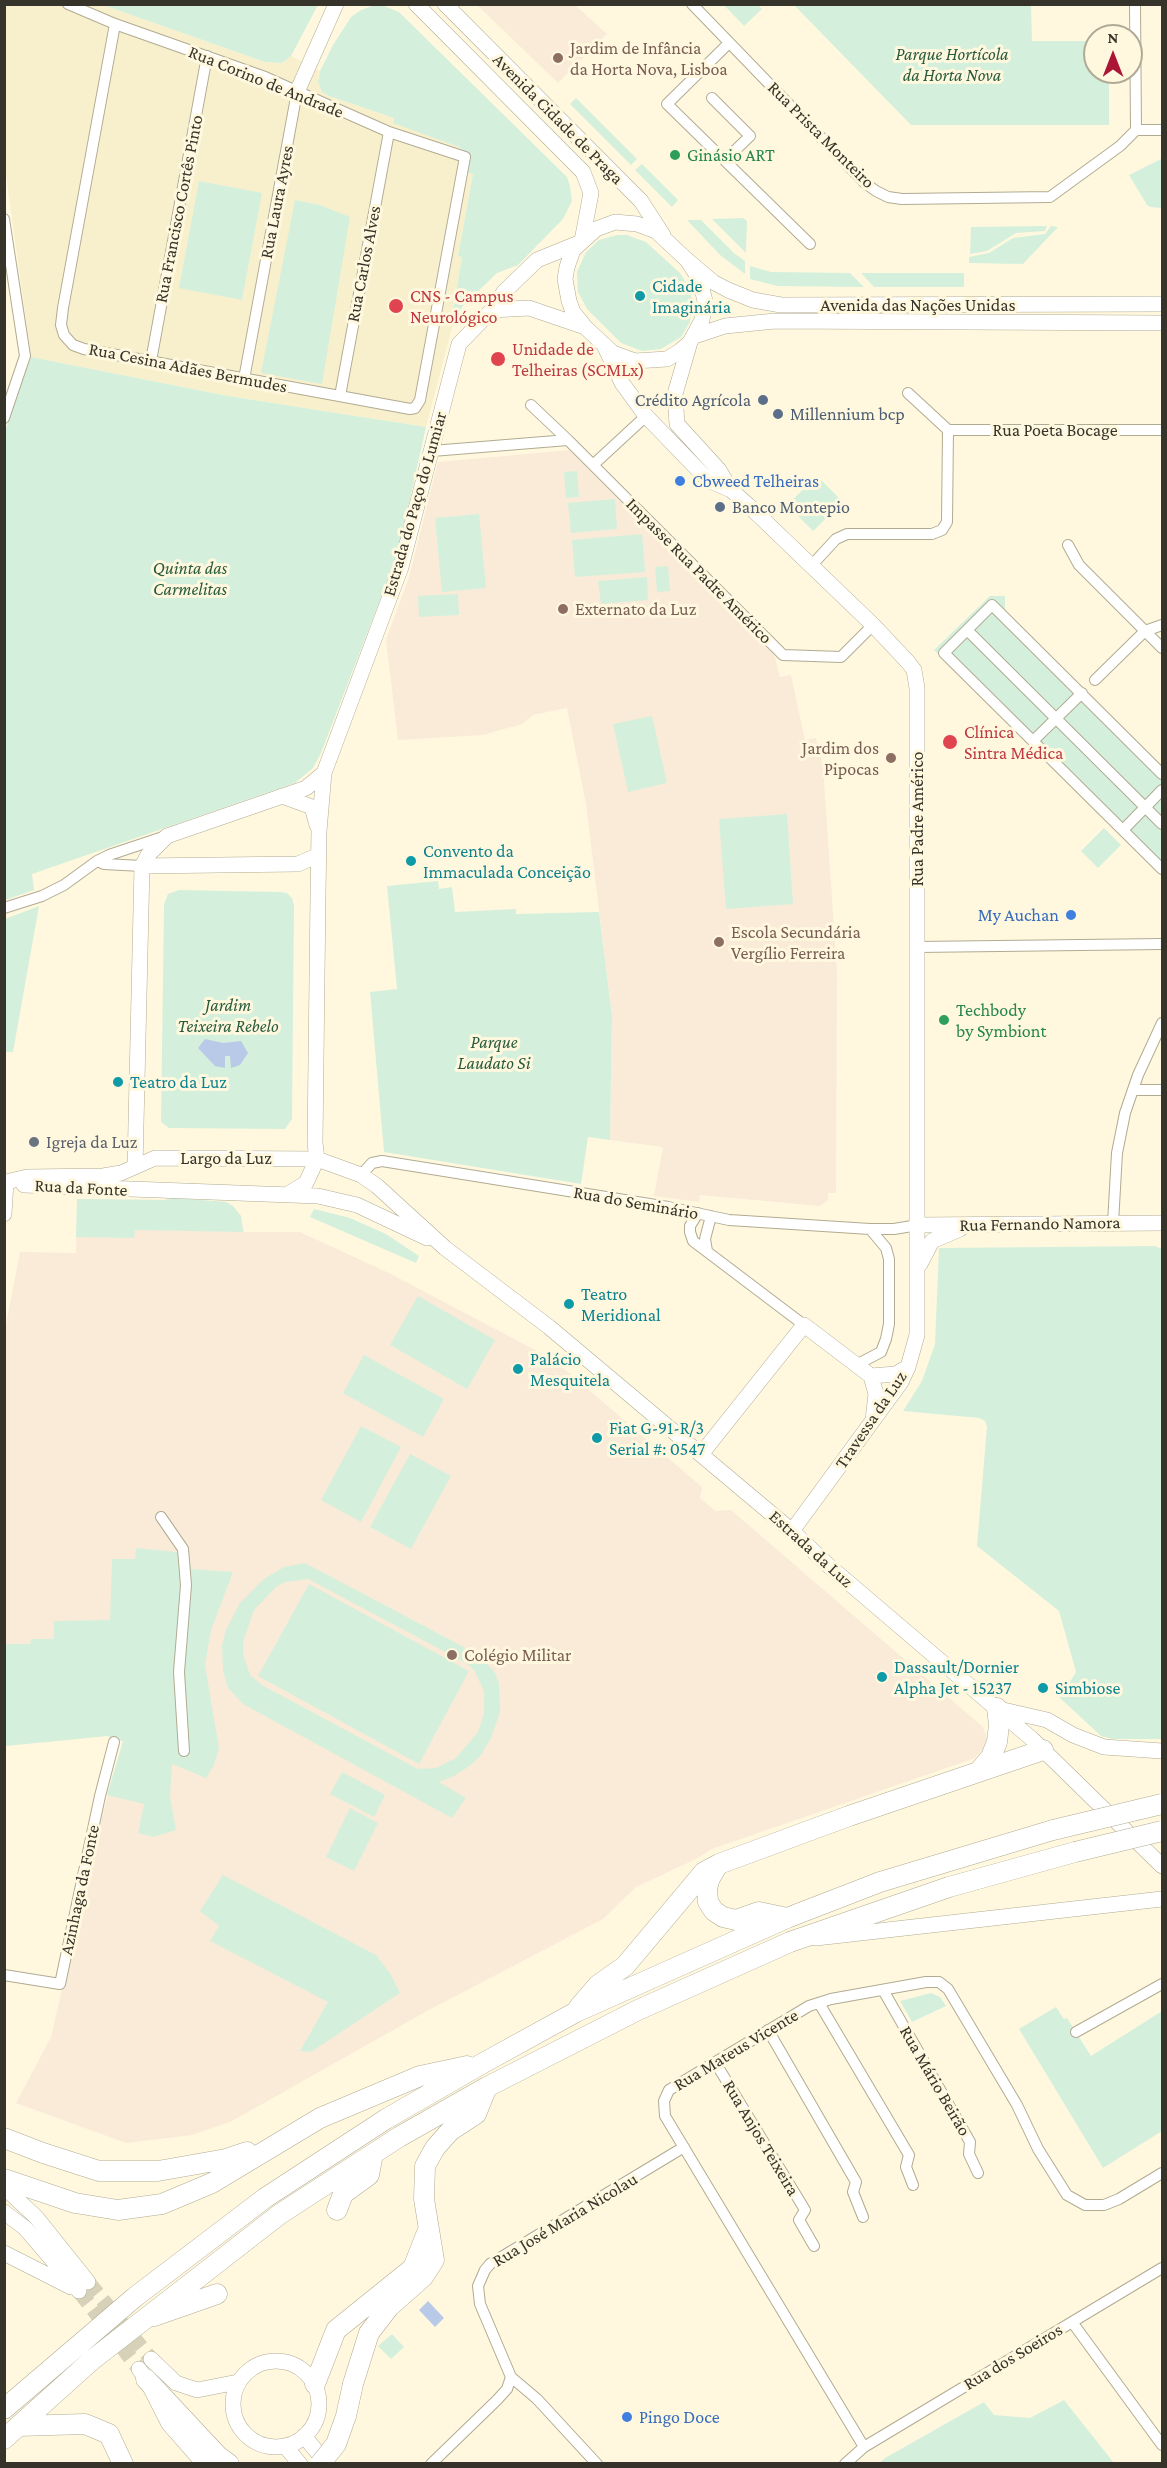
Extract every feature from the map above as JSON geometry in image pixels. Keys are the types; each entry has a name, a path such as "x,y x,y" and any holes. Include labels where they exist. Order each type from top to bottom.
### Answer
{"highway":[{"path":"980,1770 990,1757 997,1742 999,1725 997,1708"},
{"path":"576,2012 598,1985 625,1965 704,1872 718,1864 980,1770 1043,1750"},
{"path":"4,2409 135,2297 265,2198 386,2119 576,2012 787,1918 880,1882 1053,1830 1162,1804"},
{"path":"11,2432 143,2319 280,2214 373,2154 487,2087 638,2010 790,1941 949,1887 1075,1852 1162,1831"},
{"path":"718,1864 707,1888 708,1902 714,1911 723,1917 736,1920 759,1912 787,1918"},
{"path":"4,2179 75,2203 118,2210 162,2204 212,2182 320,2118 420,2076 485,2062"},
{"path":"320,2463 336,2444 369,2333 389,2307 423,2277 434,2260 424,2199 425,2166 435,2148 450,2130 476,2114 487,2087"},
{"path":"4,2138 99,2171 158,2171 214,2161 284,2140"},
{"path":"337,2210 343,2194 369,2175 373,2154"},
{"path":"315,2384 336,2330 413,2268 429,2227"},
{"path":"143,2319 218,2294"},
{"path":"145,2369 217,2461"},
{"path":"11,2432 54,2423 85,2424 109,2434 123,2463"}],"main road":[{"name":"Rua Laura Ayres","path":"297,92 336,4"},
{"name":"Rua Laura Ayres","path":"324,30 349,4"},
{"name":"Avenida Cidade de Praga","path":"416,4 584,172 591,193 580,242"},
{"name":"Avenida Cidade de Praga","path":"445,4 641,201 666,239"},
{"path":"615,222 646,226 666,239 687,260 700,280 705,301 702,320 693,339 667,359 646,362 623,358 605,347 573,312 565,279 570,258 580,242 596,229 615,222"},
{"name":"Estrada do Paço do Lumiar","path":"324,773 401,567 459,344 492,310 504,291 537,260 580,242"},
{"name":"Avenida das Nações Unidas","path":"687,260 713,282 728,290 753,300 781,305 1162,304"},
{"path":"492,310 529,308 585,327"},
{"name":"Avenida das Nações Unidas","path":"693,339 725,326 775,321 1162,322"},
{"name":"Rua Padre Américo","path":"693,339 675,394 677,424 719,470 731,490 812,565 873,625 914,670 916,688 918,1225"},
{"name":"Rua Padre Américo","path":"605,347 622,383 646,416 708,480 731,490"},
{"path":"156,1190 135,1167 142,866 148,855 166,836 306,788 324,773"},
{"path":"288,1194 306,1183 317,1159 315,1143 319,831 324,773"},
{"path":"282,796 312,807 319,831"},
{"path":"142,866 298,864 319,855"},
{"name":"Largo da Luz","path":"135,1167 155,1158 317,1159"},
{"name":"Estrada da Luz","path":"317,1159 361,1175 377,1186 445,1248 549,1327 702,1453 829,1566 997,1708 1162,1866"},
{"name":"Rua da Fonte","path":"5,1182 47,1175 103,1176 121,1173 135,1167"},
{"path":"4,1214 5,1182"},
{"name":"Rua da Fonte","path":"5,1182 27,1185 156,1190"},
{"name":"Largo da Luz","path":"156,1190 288,1194"},
{"name":"Estrada da Luz","path":"288,1194 318,1196 357,1205 445,1248"},
{"name":"Rua Fernando Namora","path":"918,1225 1162,1223"},
{"name":"Travessa da Luz","path":"792,1531 872,1424 901,1382 908,1367 916,1335 918,1225"},
{"path":"918,1270 932,1241 972,1225"},
{"path":"702,1453 804,1325 871,1376 876,1394 872,1424"},
{"path":"871,1376 896,1374 908,1367"},
{"path":"997,1708 1047,1720 1073,1735 1104,1747 1162,1751"},
{"path":"790,1941 1162,1899"},
{"path":"4,2187 36,2217 84,2287"},
{"path":"4,2212 26,2228 84,2287"},
{"path":"4,2253 84,2287"},
{"path":"277,2361 296,2365 307,2373 315,2384 319,2398 318,2412 313,2425 304,2436 285,2446 271,2447 257,2443 245,2434 237,2423 232,2409 233,2395 246,2371 257,2364 277,2361"},
{"path":"145,2369 197,2390 238,2382"},
{"path":"304,2436 327,2463"},
{"path":"285,2446 300,2463"}],"street":[{"name":"Rua Corino de Andrade","path":"68,4 115,24 265,77 389,132 465,157 420,400 415,408"},
{"name":"Rua Prista Monteiro","path":"692,4 865,183 882,194 895,198 1050,197 1120,146 1136,130"},
{"path":"1135,4 1136,130 1162,130"},
{"name":"Rua Cesina Adães Bermudes","path":"115,24 61,325 64,335 73,345 244,379 410,409 415,408"},
{"path":"729,43 667,104 810,244"},
{"name":"Rua Francisco Cortês Pinto","path":"150,361 207,56"},
{"name":"Rua Laura Ayres","path":"244,379 297,92"},
{"path":"712,98 750,136 724,160"},
{"name":"Rua Carlos Alves","path":"340,396 389,132"},
{"path":"4,219 25,356 4,418"},
{"path":"812,565 837,539 847,534 932,534 942,530 946,522 948,430 908,393"},
{"name":"Impasse Rua Padre Américo","path":"531,405 783,656 841,657 873,625"},
{"path":"593,465 646,416"},
{"name":"Rua Poeta Bocage","path":"948,430 1162,430"},
{"path":"432,451 568,440"},
{"path":"1068,545 1079,565 1162,648"},
{"path":"1162,774 992,604 944,652 1162,869"},
{"path":"1095,680 1145,631 1162,625"},
{"path":"967,630 1162,824"},
{"path":"1034,741 1082,693"},
{"path":"1123,830 1162,790"},
{"path":"4,908 42,896 97,861 166,836"},
{"path":"97,861 104,864 142,866"},
{"path":"917,947 1162,944"},
{"path":"1113,1223 1117,1153 1125,1113 1149,1048 1162,1023"},
{"path":"1133,1090 1162,1090"},
{"name":"Rua do Seminário","path":"361,1175 372,1162 382,1161 729,1220 870,1229 894,1229 918,1225"},
{"path":"698,1213 690,1226 693,1240 804,1325"},
{"path":"707,1251 705,1239 711,1216"},
{"name":"Travessa da Luz","path":"856,1365 881,1352 889,1324 889,1259 886,1248 870,1229"},
{"path":"161,1517 183,1549 184,1619 179,1672 184,1750"},
{"name":"Azinhaga da Fonte","path":"4,1975 60,1984 100,1796 114,1742"},
{"name":"Rua Mateus Vicente","path":"864,2447 665,2116 663,2109 666,2095 675,2086 819,2002 932,1982 939,1983 948,1989 1017,2105 1038,2149 1060,2185 1075,2202 1095,2206 1104,2205 1119,2199 1162,2173"},
{"path":"1076,2032 1162,1984"},
{"name":"Rua Mário Beirão","path":"883,1990 970,2142 969,2154 978,2173"},
{"path":"819,2002 909,2155 906,2167 913,2185"},
{"path":"768,2031 856,2182 853,2192 863,2217"},
{"name":"Rua Anjos Teixeira","path":"715,2062 805,2210 799,2220 814,2246"},
{"name":"Rua José Maria Nicolau","path":"511,2378 480,2304 478,2286 485,2270 490,2264 684,2148"},
{"name":"Rua dos Soeiros","path":"845,2463 864,2447 1162,2268"},
{"path":"1072,2322 1162,2445"},
{"path":"436,2462 507,2389 511,2378 537,2399 597,2463"}],"shaded area":[{"path":"4,5 103,5 265,62 282,63 291,56 320,71 318,78 320,87 329,96 394,118 393,122 459,147 465,152 469,164 468,173 473,174 458,255 462,257 451,323 453,324 426,427 228,396 31,357 5,168"},
{"name":"Jardim de Infância da Horta Nova, Lisboa","path":"477,5 575,5 607,34 558,83"},
{"name":"Escola Secundária Vergílio Ferreira","path":"570,450 774,654 780,677 791,675 805,740 816,738 823,766 837,972 836,1193 828,1193 828,1200 820,1206 700,1195 699,1202 654,1196 663,1147 610,1140 612,1016 586,804 567,708 533,715 522,724 483,735 398,740 386,640 409,577 438,462"},
{"name":"Colégio Militar","path":"173,1198 226,1202 233,1206 241,1216 244,1232 300,1232 389,1273 554,1360 702,1487 700,1498 707,1504 716,1511 731,1510 983,1727 987,1738 982,1750 975,1758 712,1849 636,1887 603,1919 427,2011 232,2121 192,2135 126,2143 16,2103 51,2037 101,1820 123,1742 107,1736 5,1746 5,1330 20,1252 76,1253 77,1199 164,1200"}],"green space":[{"path":"318,4 291,56 282,63 265,62 103,5"},
{"path":"724,5 758,5 762,9 744,26"},
{"name":"Parque Hortícola da Horta Nova","path":"794,5 1031,5 1032,41 1083,41 1083,84 1109,84 1109,125 911,125"},
{"path":"372,6 384,6 399,12 567,177 570,186 572,201 563,219 518,265 497,273 462,307 453,324 451,323 462,257 458,256 473,174 468,173 469,164 465,152 459,147 393,123 394,118 329,96 322,92 318,82 320,71 333,45 351,17"},
{"path":"576,98 637,159 631,165 570,104"},
{"path":"1161,159 1161,208 1150,207 1129,175"},
{"path":"642,164 678,200 672,207 635,170"},
{"path":"199,181 262,193 242,300 179,288"},
{"path":"295,200 320,205 350,217 322,384 261,373"},
{"path":"743,218 747,221 746,253 712,219"},
{"path":"687,220 701,220 745,261 745,274 720,255"},
{"path":"1047,226 1045,231 1016,233 987,251 970,254 971,227"},
{"path":"1051,226 1058,227 1023,264 969,263 969,257 989,253 1013,238 1045,234"},
{"path":"627,235 646,242 680,273 688,286 693,302 690,322 681,337 661,349 642,351 621,343 587,309 578,292 577,272 586,252 599,240"},
{"path":"750,266 771,272 850,273 864,287 777,286 750,279"},
{"path":"861,273 964,273 964,287 874,287"},
{"name":"Quinta das Carmelitas","path":"31,357 228,396 426,427 398,553 321,753 313,768 295,783 32,874 34,890 5,900 4,434"},
{"path":"577,471 579,497 566,498 564,472"},
{"path":"817,476 843,502 813,531 787,505"},
{"path":"615,499 617,529 571,533 568,503"},
{"path":"479,514 486,588 442,592 435,518"},
{"path":"642,534 645,572 575,577 572,540"},
{"path":"668,566 670,591 657,592 655,567"},
{"path":"647,577 648,600 601,604 598,581"},
{"path":"458,594 459,615 419,617 418,596"},
{"path":"990,596 1005,596 1005,612 1162,766 1162,876 934,650"},
{"path":"652,716 667,783 628,792 613,724"},
{"path":"787,814 793,904 726,909 719,819"},
{"path":"1104,828 1121,845 1098,868 1081,851"},
{"name":"Parque Laudato Si","path":"438,881 439,889 452,887 455,912 516,909 516,914 599,912 612,1016 610,1140 588,1137 581,1184 384,1152 370,992 397,989 387,886"},
{"name":"Jardim Teixeira Rebelo","path":"179,890 280,892 287,893 292,898 294,905 292,1119 285,1129 169,1128 161,1122 164,904 168,894"},
{"path":"39,906 13,1052 5,1052 5,919"},
{"path":"173,1198 226,1202 233,1206 241,1216 243,1232 135,1230 134,1238 76,1237 77,1199 164,1200"},
{"path":"314,1209 350,1218 386,1234 419,1256 416,1263 310,1217"},
{"path":"1155,1246 1162,1249 1162,1739 1113,1739 1101,1736 1060,1698 1076,1672 1059,1611 977,1546 987,1427 985,1421 979,1418 903,1411 922,1381 935,1344 939,1248"},
{"path":"418,1296 495,1340 467,1389 390,1345"},
{"path":"364,1355 444,1399 423,1437 343,1393"},
{"path":"361,1426 401,1447 361,1522 321,1500"},
{"path":"410,1454 451,1476 411,1549 370,1527"},
{"path":"136,1548 189,1551 191,1569 233,1572 211,1630 205,1665 219,1748 214,1765 206,1778 172,1764 170,1796 176,1830 153,1837 138,1833 144,1804 107,1795 123,1741 107,1736 5,1746 4,1644 30,1644 31,1639 54,1639 54,1621 110,1620 112,1559 135,1559"},
{"path":"305,1563 477,1654 494,1671 499,1683 500,1712 491,1738 481,1755 472,1764 456,1775 439,1782 466,1798 452,1818 243,1704 228,1688 223,1671 222,1645 226,1630 240,1603 265,1578 284,1567","holes":["308,1579 466,1663 474,1670 484,1691 484,1713 478,1732 456,1758 436,1768 418,1769 262,1685 250,1675 243,1654 243,1642 254,1610 276,1587 285,1582"]},
{"path":"309,1584 469,1671 419,1764 258,1676"},
{"path":"342,1772 385,1795 374,1817 330,1794"},
{"path":"350,1808 378,1823 354,1871 326,1857"},
{"path":"223,1875 376,1955 391,1975 400,1993 311,2052 300,2051 328,2002 210,1941 219,1926 200,1911"},
{"path":"931,1993 940,1997 946,2006 912,2022 900,2001"},
{"path":"1056,2007 1064,2019 1067,2018 1091,2056 1162,2011 1162,2131 1103,2168 1019,2029"},
{"path":"392,2334 404,2347 391,2359 378,2346"},
{"path":"1064,2400 1114,2463 879,2463 984,2402 994,2415 1030,2418"}],"water":[{"path":"205,1039 223,1043 241,1041 248,1053 240,1065 231,1068 230,1056 225,1056 225,1068 215,1066 198,1048"},
{"path":"428,2301 444,2318 435,2327 419,2310"}],"tunnel":[{"path":"88,2282 151,2359"},
{"path":"79,2291 139,2369"}],"place":[{"name":"Jardim de Infância da Horta Nova, Lisboa","path":"558,58"},
{"name":"Ginásio ART","path":"675,155"},
{"name":"Cidade Imaginária","path":"640,296"},
{"name":"CNS - Campus Neurológico","path":"396,306"},
{"name":"Unidade de Telheiras (SCMLx)","path":"498,359"},
{"name":"Crédito Agrícola","path":"763,400"},
{"name":"Millennium bcp","path":"778,414"},
{"name":"Cbweed Telheiras","path":"680,481"},
{"name":"Banco Montepio","path":"720,507"},
{"name":"Externato da Luz","path":"563,609"},
{"name":"Clínica Sintra Médica","path":"950,742"},
{"name":"Jardim dos Pipocas","path":"891,758"},
{"name":"Convento da Immaculada Conceição","path":"411,861"},
{"name":"My Auchan","path":"1071,915"},
{"name":"Escola Secundária Vergílio Ferreira","path":"719,942"},
{"name":"Techbody by Symbiont","path":"944,1020"},
{"name":"Teatro da Luz","path":"118,1082"},
{"name":"Igreja da Luz","path":"34,1142"},
{"name":"Teatro Meridional","path":"569,1304"},
{"name":"Palácio Mesquitela","path":"518,1369"},
{"name":"Fiat G-91-R/3 Serial #: 0547","path":"597,1438"},
{"name":"Colégio Militar","path":"452,1655"},
{"name":"Dassault/Dornier Alpha Jet - 15237","path":"882,1677"},
{"name":"Simbiose","path":"1043,1688"},
{"name":"Pingo Doce","path":"627,2417"}]}
